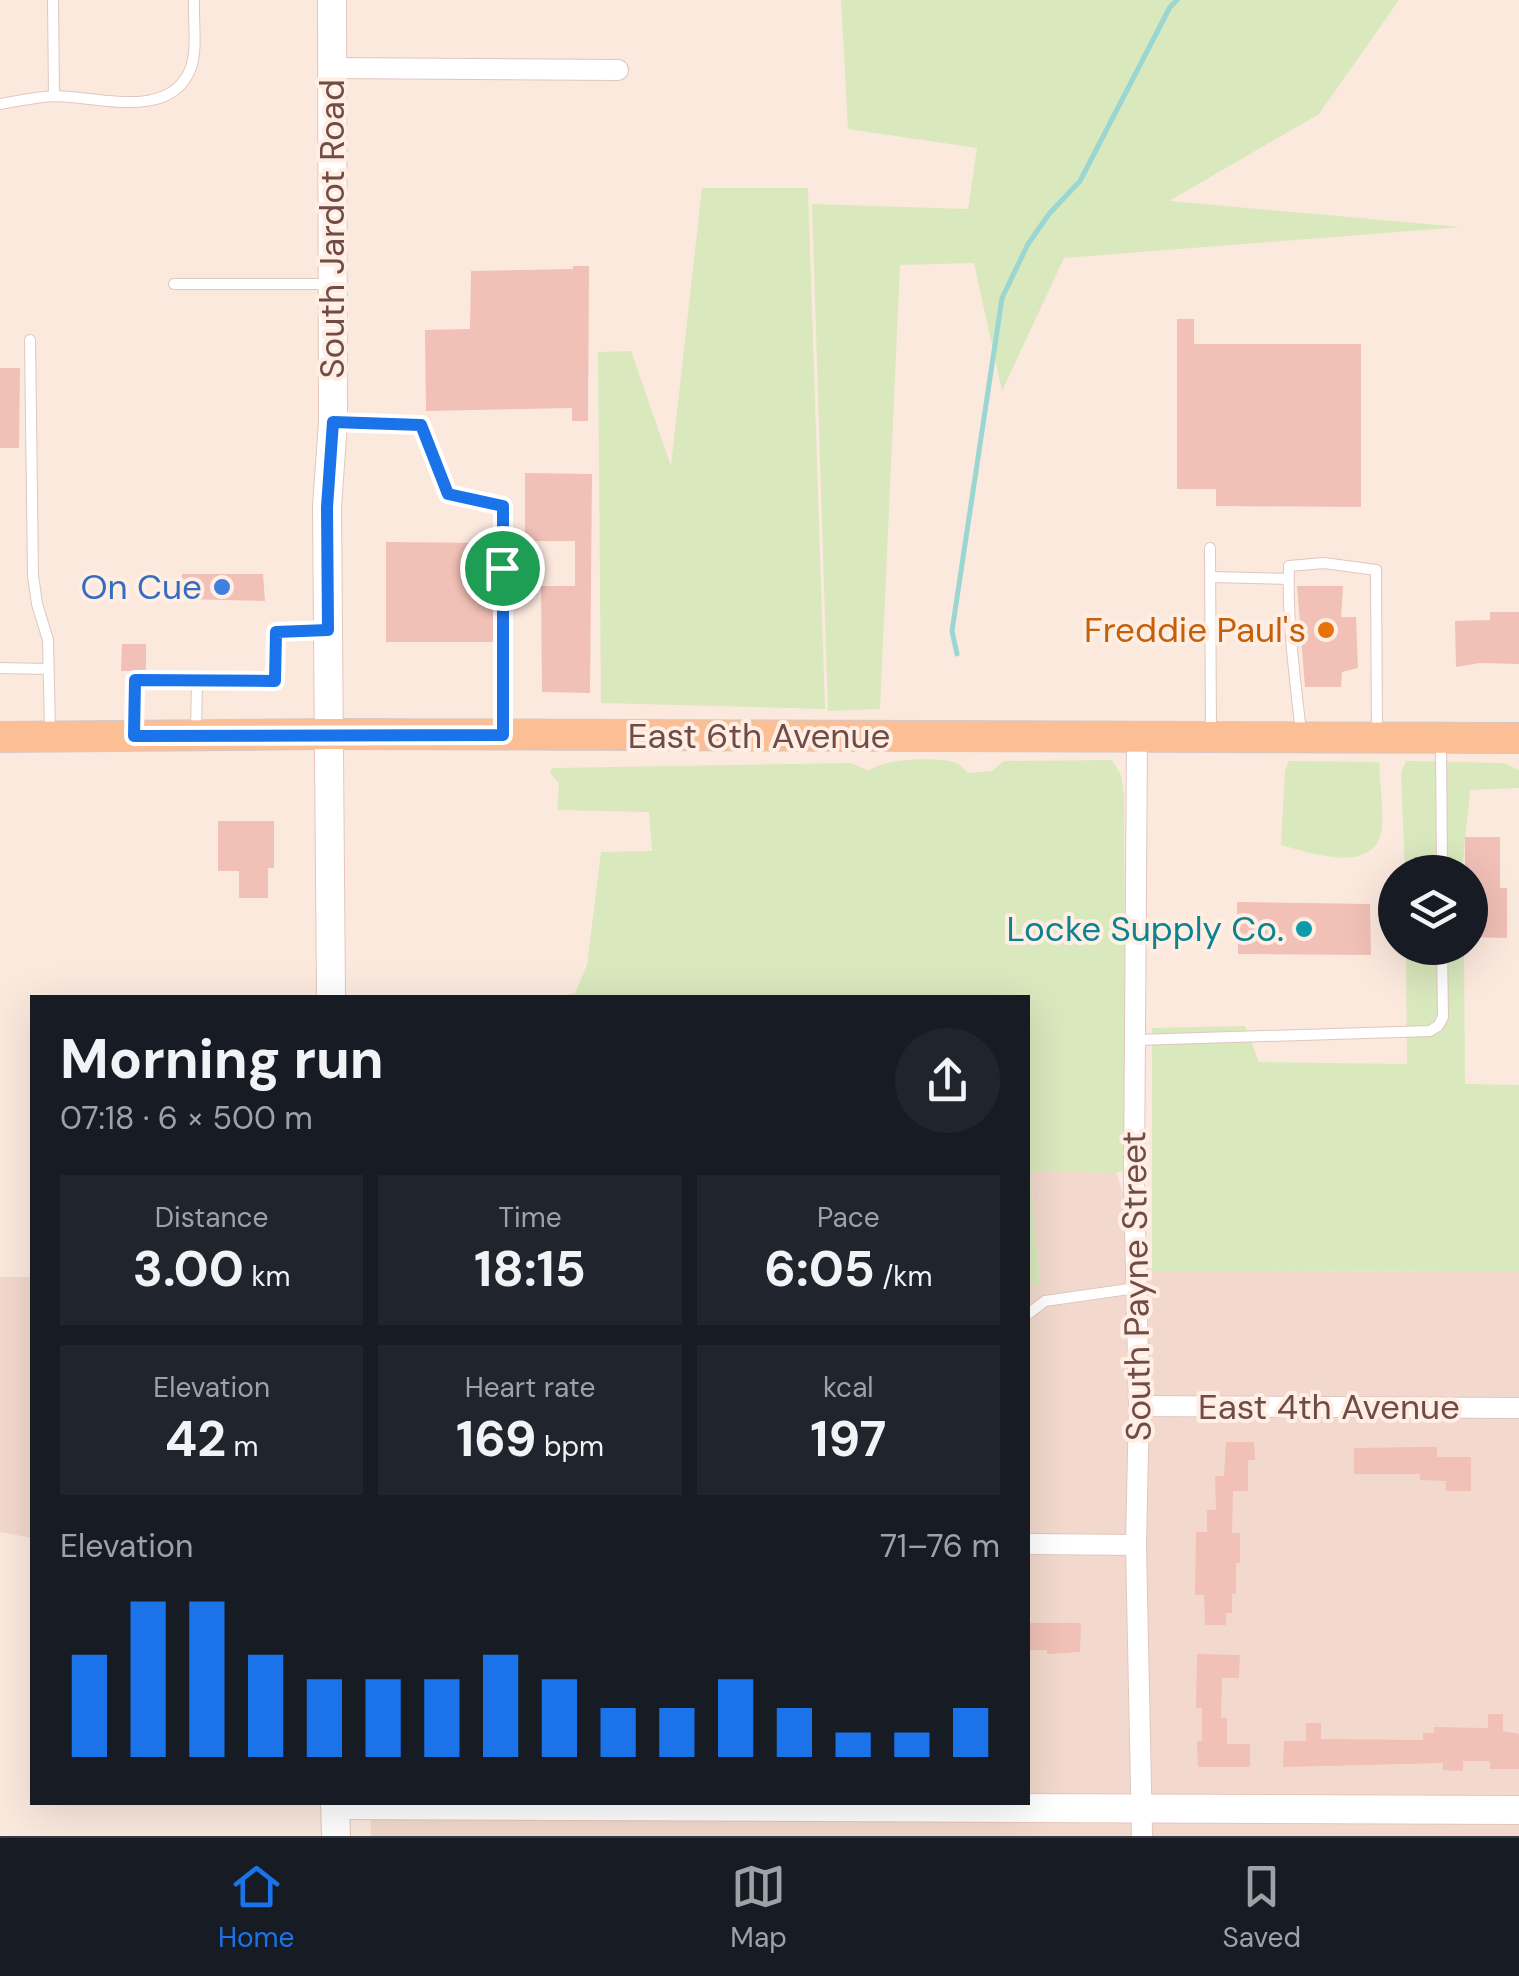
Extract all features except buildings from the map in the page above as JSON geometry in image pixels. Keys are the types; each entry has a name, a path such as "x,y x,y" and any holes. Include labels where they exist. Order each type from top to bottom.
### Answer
{"main road":[{"name":"East 6th Avenue","path":"0,736 1519,738"}],"street":[{"name":"South Jardot Road","path":"331,995 327,507 333,422 332,0"},
{"path":"331,68 618,70"},
{"name":"South Payne Street","path":"1136,736 1136,1545 1142,1836"},
{"name":"East 4th Avenue","path":"1139,1406 1519,1408"},
{"path":"1030,1544 1136,1545"},
{"path":"336,1805 336,1836"},
{"path":"739,1805 1519,1810"}],"lane":[{"path":"53,0 54,96"},
{"path":"0,104 54,96 137,102 162,97 182,84 192,68 194,0"},
{"path":"174,284 333,284"},
{"path":"30,340 34,575 48,640 50,736"},
{"path":"333,422 421,425 448,494 503,506 503,735"},
{"path":"1210,548 1211,737"},
{"path":"1301,737 1292,668 1289,566 1324,563 1376,570 1377,737"},
{"path":"1210,577 1288,579"},
{"path":"134,736 135,680 275,681 276,632 328,630"},
{"path":"0,668 48,669"},
{"path":"196,735 197,681"},
{"path":"1441,737 1442,855"},
{"path":"1135,1040 1430,1031 1443,1017 1442,965"},
{"path":"1030,1312 1045,1301 1136,1288"}],"shaded area":[{"path":"1030,1171 1116,1173 1152,1272 1519,1271 1519,1836 371,1836 370,1805 1030,1805 1030,1284 1040,1284"},
{"path":"0,1277 30,1277 30,1538 0,1532"}],"green space":[{"path":"841,0 1399,0 1319,114 1169,201 1461,227 1064,258 1002,391 974,263 900,265 880,709 828,711 812,204 968,209 977,148 848,129"},
{"path":"702,188 808,188 825,709 601,703 598,352 631,351 671,466"},
{"path":"924,759 955,763 968,773 992,771 1004,761 1112,760 1121,775 1126,1170 1030,1171 1030,995 565,995 575,993 587,965 601,852 652,851 649,812 557,810 559,783 550,773 552,768 851,763 869,771 897,761"},
{"path":"1289,761 1379,762 1382,826 1378,842 1369,852 1341,858 1281,845 1285,771"},
{"path":"1406,761 1504,763 1519,770 1519,788 1470,790 1464,855 1404,855 1401,773"},
{"path":"1406,965 1464,965 1465,1084 1519,1085 1519,1271 1152,1272 1152,1028 1245,1026 1259,1062 1407,1064"},
{"path":"1030,1171 1040,1285 1030,1284"}],"waterway":[{"path":"957,654 952,631 1002,298 1028,244 1080,181 1177,0"}],"place":[{"name":"On Cue","path":"222,587"},
{"name":"Freddie Paul's","path":"1326,630"},
{"name":"Locke Supply Co.","path":"1304,929"}],"route":[{"path":"333,422 421,425 448,494 503,506 502,568 503,735 134,736 135,680 275,681 276,632 328,630 327,507 333,422"}]}
